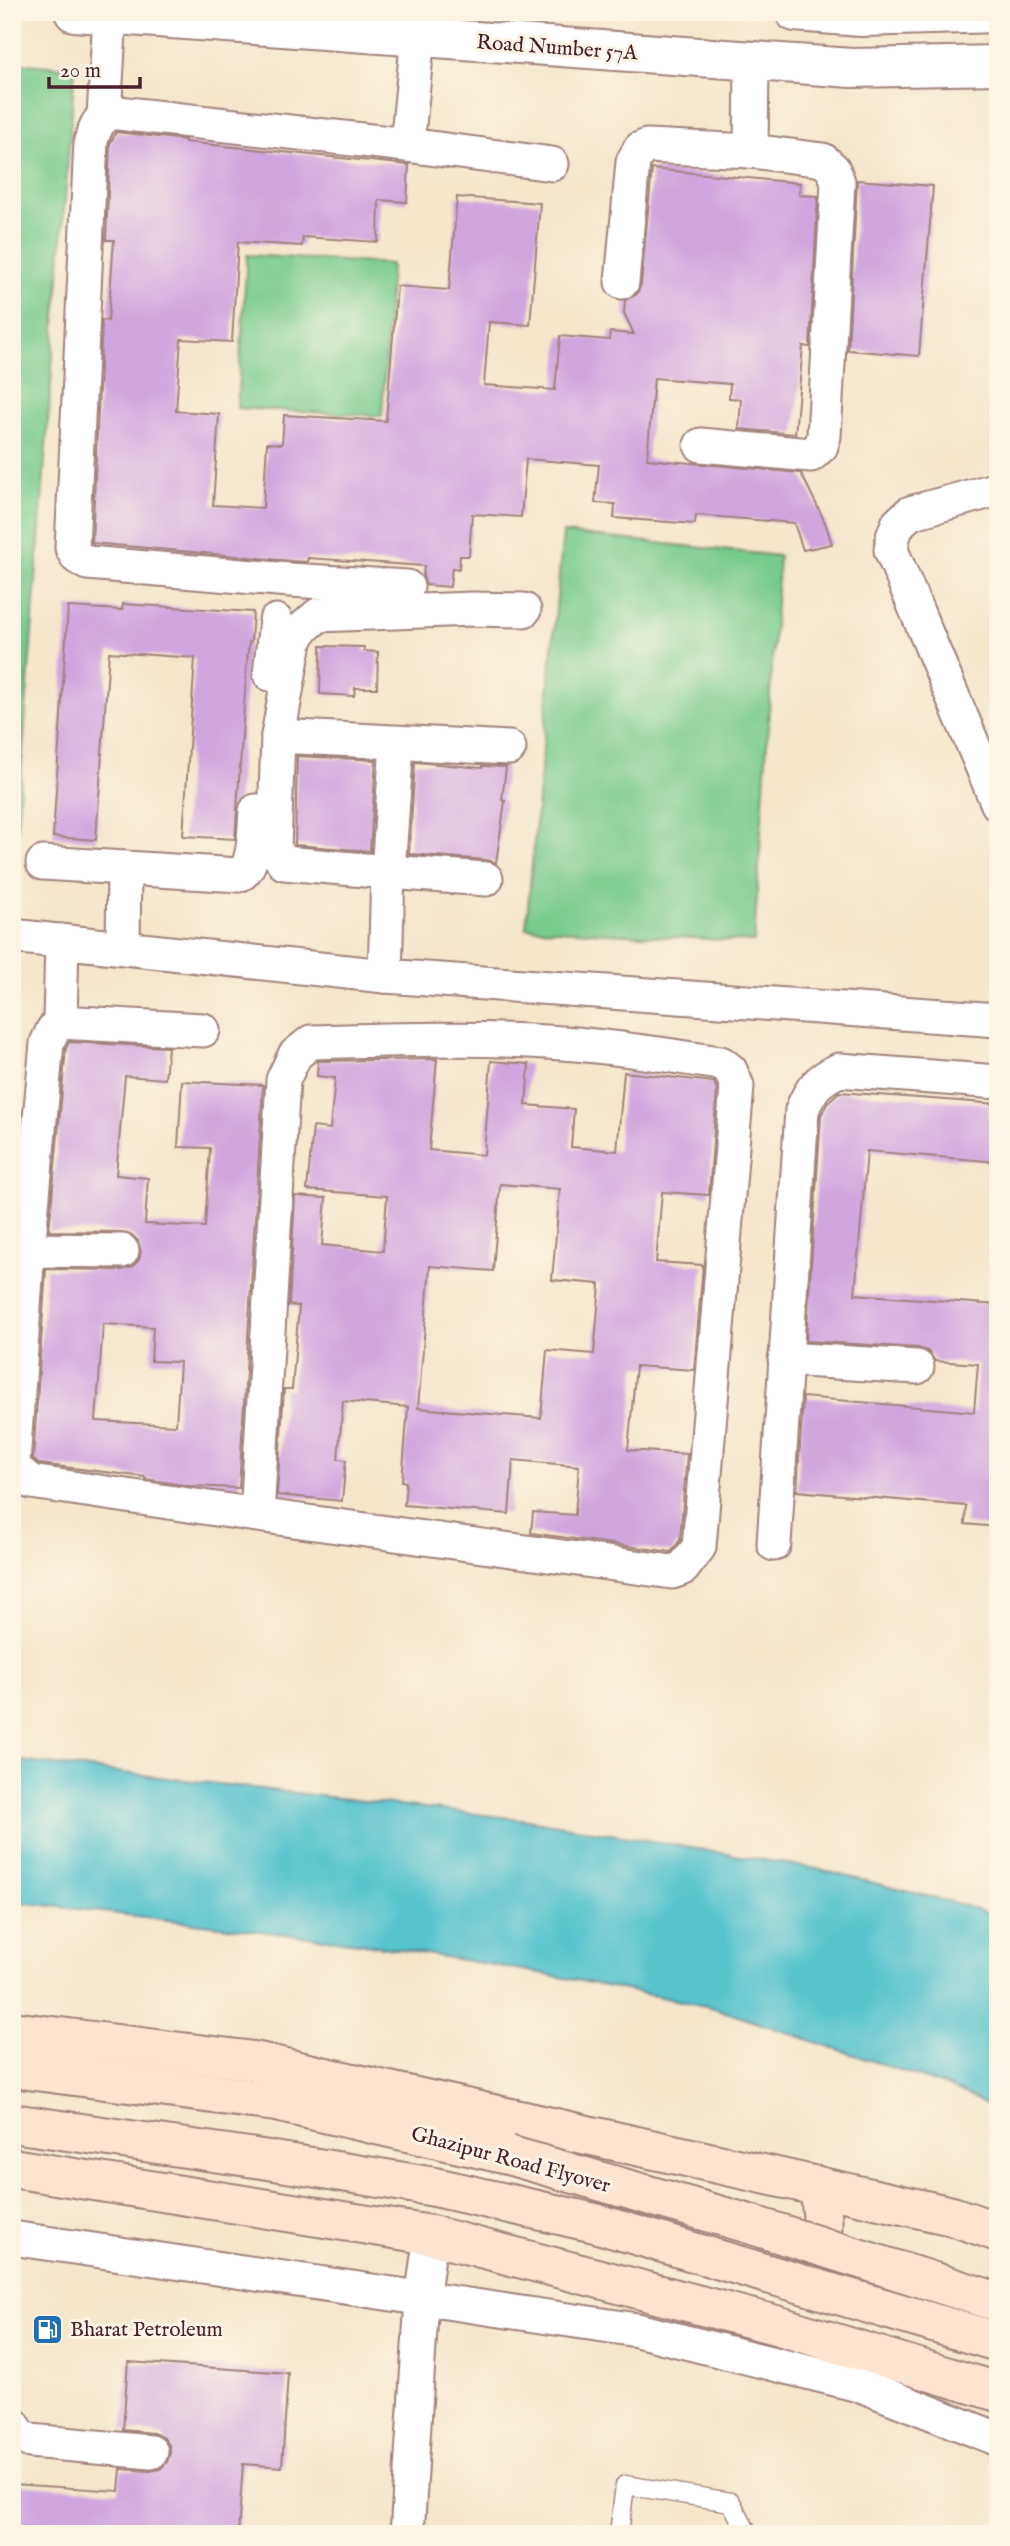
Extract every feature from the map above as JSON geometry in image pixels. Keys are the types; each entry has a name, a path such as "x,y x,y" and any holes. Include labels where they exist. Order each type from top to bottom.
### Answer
{"main road":[{"path":"12,2031 254,2061 952,2216 998,2232"},
{"name":"Ghazipur Road Flyover","path":"12,2068 276,2102 508,2155 746,2223 998,2302"},
{"name":"Ghazipur Road Flyover","path":"12,2123 435,2187 595,2223 998,2342"},
{"path":"12,2168 430,2235 776,2325 984,2388 998,2312"},
{"path":"776,2325 795,2302 812,2273 822,2241 824,2216 818,2186"}],"street":[{"path":"795,12 861,17 998,13"},
{"path":"92,14 104,116"},
{"name":"Road Number 57A","path":"92,14 306,20 418,36 852,68 998,65"},
{"path":"407,145 418,36"},
{"path":"751,151 752,61"},
{"path":"407,587 87,563 77,557 72,548 91,141 94,129 109,112 552,164"},
{"path":"622,282 633,162 640,149 647,146 751,151 822,160 833,169 838,182 824,436 821,446 811,455 701,445"},
{"path":"998,489 910,513 898,524 891,550 998,804"},
{"path":"486,879 284,863 278,859 274,849 278,736 295,641 300,631 318,615 472,609 524,610"},
{"path":"43,863 239,875 247,870 250,863 276,621"},
{"path":"278,736 509,748"},
{"path":"385,976 388,872 397,743"},
{"path":"123,947 124,868"},
{"path":"12,936 385,976 998,1020"},
{"path":"62,941 60,1022 47,1043 28,1250 13,1463 16,1470 31,1482 257,1515 672,1572 683,1568 699,1547 737,1086 735,1078 721,1063 547,1042 449,1039 311,1042 295,1055 283,1080 257,1515"},
{"path":"547,1042 548,988"},
{"path":"60,1022 203,1030"},
{"path":"774,1544 802,1110 809,1093 822,1078 839,1070 998,1082"},
{"path":"28,1250 122,1251"},
{"path":"786,1359 918,1367"},
{"path":"407,2534 422,2299 430,2235"},
{"path":"12,2238 637,2329 863,2386 998,2440"},
{"path":"12,2424 20,2435 30,2441 152,2452"}],"lane":[{"path":"619,2534 625,2485 731,2502 748,2534"}],"green space":[{"path":"12,63 75,68 12,893"},
{"path":"247,255 391,264 382,416 237,408"},
{"path":"563,533 779,556 754,942 526,928"}],"water":[{"path":"12,1760 528,1820 817,1869 967,1906 998,1918 998,2109 947,2086 711,2007 535,1972 359,1943 12,1901"}],"building":[{"path":"116,132 185,142 409,165 407,202 379,200 378,242 303,237 302,246 238,242 232,342 181,339 176,411 219,414 213,505 263,508 267,443 282,444 284,415 386,421 397,286 449,290 457,197 540,203 530,325 489,322 484,385 555,390 560,336 609,340 610,332 634,334 624,313 625,300 637,294 641,284 652,169 800,183 799,195 818,196 810,347 803,346 795,434 739,429 741,399 729,398 730,384 654,378 647,459 801,473 825,522 832,544 803,550 794,523 696,515 695,524 614,518 615,504 595,503 599,465 526,459 521,517 472,514 469,556 460,556 459,569 452,568 450,587 426,585 423,577 424,566 308,558 307,562 291,561 92,543 102,320 108,321 114,240 106,240 110,144"},
{"path":"857,180 933,186 919,356 848,350"},
{"path":"123,604 253,612 247,661 235,839 183,836 195,658 109,652 96,840 53,837 68,607 122,610"},
{"path":"321,646 364,647 364,651 378,652 377,688 355,688 354,696 320,694"},
{"path":"297,756 376,760 370,851 295,845"},
{"path":"415,762 482,768 506,767 502,800 505,801 496,863 409,854"},
{"path":"69,1042 168,1047 165,1079 125,1076 116,1175 148,1178 145,1224 205,1227 210,1148 178,1147 182,1081 263,1085 239,1488 189,1486 145,1477 39,1464 33,1459 46,1269 122,1270 132,1267 139,1260 141,1252 138,1241 123,1232 49,1231 66,1048","holes":["103,1324 153,1327 151,1361 180,1362 176,1425 96,1421"]},
{"path":"437,1059 429,1150 484,1155 491,1061 529,1064 526,1105 574,1109 571,1147 617,1151 624,1072 714,1082 717,1089 709,1195 662,1192 656,1262 703,1265 694,1370 636,1366 628,1450 687,1454 680,1540 671,1552 531,1533 533,1512 575,1515 579,1466 513,1460 509,1514 404,1505 406,1482 402,1481 408,1407 343,1401 338,1459 346,1460 342,1501 277,1495 284,1389 292,1389 299,1306 289,1305 295,1196 326,1198 322,1245 383,1251 387,1196 307,1190 313,1127 330,1129 335,1078 317,1076 318,1061","holes":["500,1184 560,1189 552,1280 600,1284 594,1354 547,1350 541,1418 418,1408 430,1266 493,1271"]},
{"path":"839,1092 998,1104 998,1162 867,1151 855,1294 998,1305 998,1527 965,1524 966,1506 797,1491 803,1397 974,1412 978,1364 935,1361 928,1351 918,1348 806,1341 821,1115 828,1102"},
{"path":"128,2362 288,2373 282,2467 243,2464 238,2534 12,2534 12,2484 119,2491 121,2469 150,2471 160,2469 167,2462 169,2445 163,2437 153,2433 123,2430"}],"place":[{"name":"Bharat Petroleum","path":"47,2329"}]}
